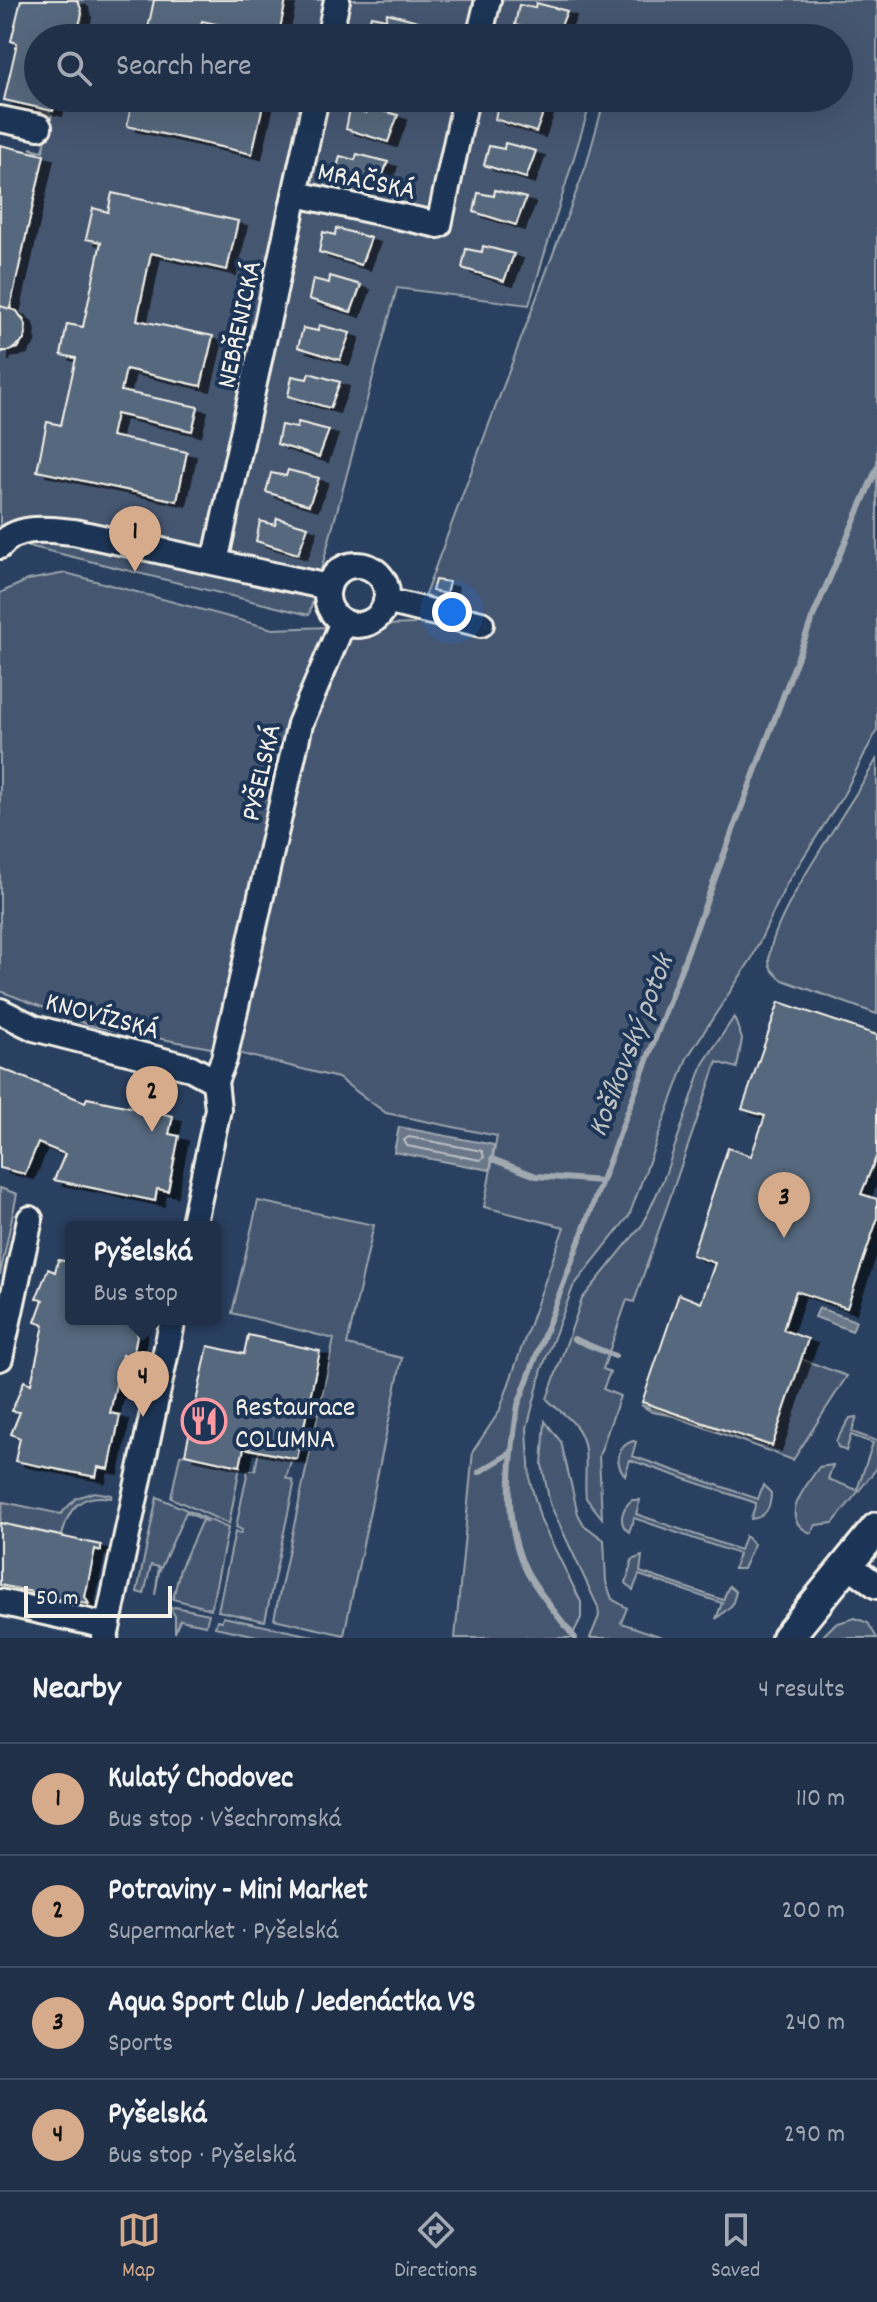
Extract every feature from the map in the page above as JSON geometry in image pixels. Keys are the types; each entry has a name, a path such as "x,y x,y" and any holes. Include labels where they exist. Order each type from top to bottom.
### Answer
{"main road":[{"path":"787,1638 877,1528"}],"street":[{"path":"332,24 337,0"},
{"path":"482,24 488,0"},
{"name":"NEBŘENICKÁ","path":"215,562 313,112"},
{"name":"MRAČSKÁ","path":"296,194 439,225 463,112"},
{"path":"0,119 39,127"},
{"path":"0,546 18,533 62,531 328,587"},
{"path":"361,566 381,578 386,601 373,620 358,625 343,622 328,603 328,587 338,573 361,566"},
{"path":"386,601 481,624"},
{"name":"PYŠELSKÁ","path":"194,1221 218,1109 215,1081 224,1059 300,724 343,622"},
{"name":"KNOVÍZSKÁ","path":"0,1011 47,1032 191,1068 215,1081"},
{"path":"0,1358 30,1219"},
{"path":"0,1602 106,1632 172,1325"},
{"path":"848,1564 877,1586"}],"shaded area":[{"path":"77,0 877,0 877,730 844,794 787,883 752,958 687,1058 629,1216 573,1287 542,1369 527,1428 530,1481 541,1521 581,1602 581,1618 571,1638 455,1638 473,1451 499,1412 564,1227 484,1207 497,1136 386,1113 338,1078 238,1053 92,1026 0,991 0,593 28,580 66,573 273,629 414,624 586,166 601,112 853,112 853,24 81,24 83,15"},
{"path":"43,112 588,112 529,305 397,288 309,615 0,539 0,356 1,352 18,348 26,335 23,318 10,308 44,155 30,148 43,151 52,114"},
{"path":"877,758 877,1014 783,980 772,970 769,961 772,942 782,917"},
{"path":"734,1017 742,1039 737,1068 717,1062 634,1302 627,1300 603,1369 610,1372 603,1389 620,1396 599,1456 602,1518 586,1498 585,1451 580,1433 572,1421 547,1399 582,1299 643,1224 664,1178 703,1064"},
{"path":"0,1188 17,1194 0,1275"},
{"path":"258,1201 374,1225 347,1345 402,1358 344,1635 274,1619 334,1339 232,1313"},
{"path":"801,1359 847,1376 793,1460 674,1416 652,1412 641,1405 771,1446"},
{"path":"857,1417 852,1432 877,1441 877,1468 833,1523 816,1525 811,1533 801,1527 795,1511 797,1502 819,1467 833,1465 828,1479 857,1490 873,1443 851,1435 846,1451 838,1447 836,1441 850,1418"},
{"path":"545,1421 561,1442 578,1514 584,1525 604,1540 606,1582 612,1599 627,1608 621,1623 665,1638 590,1638 599,1616 598,1607 550,1504 542,1465"},
{"path":"636,1442 632,1456 758,1499 763,1485 771,1493 769,1507 764,1514 751,1519 756,1503 630,1460 625,1475 619,1465 619,1455 623,1447"},
{"path":"259,1451 292,1458 286,1478 292,1480 294,1485 265,1621 218,1611 235,1532 240,1534 242,1530 236,1527 248,1470 255,1470"},
{"path":"180,1455 240,1466 229,1524 171,1498"},
{"path":"94,1492 112,1495 111,1498 83,1500 72,1510 62,1536 0,1523 3,1502 61,1514 76,1498"},
{"path":"157,1497 228,1528 211,1609 173,1599 180,1569 202,1520 208,1522 186,1512 159,1572 155,1595 159,1567 151,1565 144,1594 137,1592"},
{"path":"632,1500 640,1500 636,1514 740,1550 745,1536 754,1544 743,1569 734,1569 739,1554 634,1518 629,1532 622,1516"},
{"path":"642,1556 640,1572 723,1600 729,1586 736,1592 732,1605 716,1619 722,1603 639,1575 633,1590 626,1583 632,1560"},
{"path":"170,1608 209,1614 206,1625 180,1620 175,1633 175,1616"},
{"path":"223,1617 321,1638 266,1638 215,1627 217,1620 222,1621"},
{"path":"855,1618 868,1623 877,1638 821,1638 835,1624"}],"water":[{"path":"399,1127 494,1145 490,1170 394,1152"},
{"path":"819,1308 856,1321 852,1331 815,1317"}],"building":[{"path":"21,0 76,0 79,3 82,13 79,24 24,24 24,104 4,100 17,43 11,41"},
{"path":"154,0 286,0 281,24 215,24 202,21 201,24 149,24"},
{"path":"536,3 567,11 562,24 515,24 519,5 535,8"},
{"path":"387,13 418,21 417,24 369,24 371,16 386,19"},
{"path":"130,112 261,112 252,154 127,126"},
{"path":"349,112 398,115 388,142 346,129"},
{"path":"496,112 543,112 536,132 495,119"},
{"path":"505,143 536,151 526,178 484,165 489,146 504,149"},
{"path":"0,145 44,155 10,308 23,318 26,335 18,348 1,352 0,356"},
{"path":"357,154 388,162 377,189 335,176 340,156 355,160"},
{"path":"495,190 526,198 516,225 474,212 478,193 494,196"},
{"path":"112,193 238,221 227,270 151,253 137,320 213,336 201,386 126,369 121,391 198,407 192,431 116,414 111,436 187,452 177,501 37,471 47,422 61,425 76,358 61,355 67,324 83,327 101,242 86,239 93,208 108,212"},
{"path":"336,228 371,238 361,265 319,252 323,232 335,235"},
{"path":"483,246 514,254 504,281 462,268 466,249 482,252"},
{"path":"330,276 361,285 351,312 309,299 313,279 329,283"},
{"path":"0,306 17,311 26,325 24,340 10,351 0,351"},
{"path":"319,325 350,333 340,360 298,347 303,328 318,331"},
{"path":"309,373 340,382 330,408 288,396 292,376 307,379"},
{"path":"298,422 329,430 319,457 277,444 281,425 297,428"},
{"path":"288,470 319,478 309,505 266,492 271,473 286,476"},
{"path":"277,518 308,527 298,554 256,541 260,521 275,525"},
{"path":"435,580 449,582 446,594 432,591"},
{"path":"779,1002 877,1035 877,1155 861,1194 877,1199 877,1220 847,1308 796,1291 783,1330 808,1339 772,1446 642,1402 679,1294 701,1303 715,1263 692,1255 728,1148 751,1156 765,1116 742,1109"},
{"path":"0,1068 85,1102 87,1098 173,1116 169,1134 179,1136 168,1191 157,1189 155,1201 54,1180 65,1154 38,1143 25,1174 0,1168"},
{"path":"58,1260 65,1261 65,1325 139,1325 133,1357 122,1355 110,1413 120,1415 109,1469 98,1467 96,1477 15,1461 20,1438 11,1434 20,1412 12,1411 24,1381 31,1384 44,1325 35,1322 43,1300 36,1299 48,1269 55,1272"},
{"path":"248,1335 320,1351 297,1459 244,1448 240,1466 185,1454 208,1346 244,1354"},
{"path":"0,1523 101,1545 101,1551 95,1549 85,1597 89,1604 31,1595 32,1592 0,1585"}],"waterway":[{"name":"Košíkovský potok","path":"575,1638 527,1572 514,1533 510,1468 518,1405 812,619 877,468"},
{"path":"492,1159 536,1176 601,1181"},
{"path":"574,1339 615,1356"},
{"path":"479,1472 511,1453"}],"place":[{"name":"Kulatý Chodovec","path":"135,572"},
{"name":"Potraviny - Mini Market","path":"152,1132"},
{"name":"Aqua Sport Club / Jedenáctka VS","path":"784,1238"},
{"name":"Pyšelská","path":"143,1417"},
{"name":"Restaurace COLUMNA","path":"204,1421"}]}
